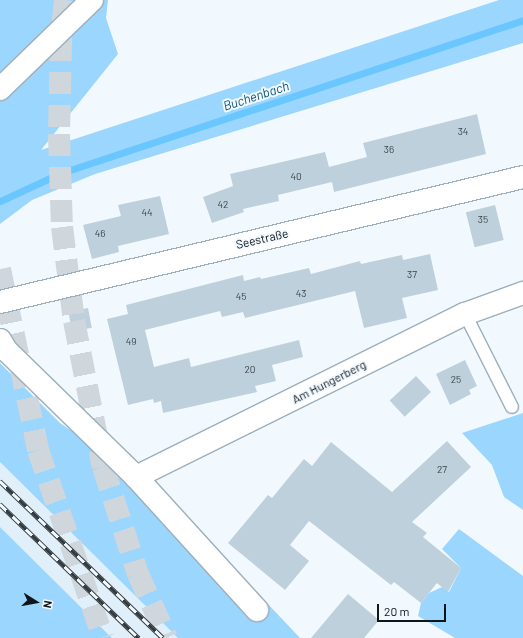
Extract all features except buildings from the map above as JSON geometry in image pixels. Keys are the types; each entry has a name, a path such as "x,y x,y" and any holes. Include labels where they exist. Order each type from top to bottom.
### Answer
{"street":[{"path":"0,89 92,0"},
{"name":"Seestraße","path":"0,302 523,177"},
{"name":"Am Hungerberg","path":"136,477 465,314 523,293"},
{"path":"0,340 6,350 136,477 257,610"}],"lane":[{"path":"465,314 512,407"}],"shaded area":[{"path":"0,0 108,0 106,18 118,54 41,150 499,0 523,0 523,43 95,174 32,200 0,224"},
{"path":"0,363 60,423 160,490 300,638 178,638 0,462"},
{"path":"523,413 523,510 504,497 492,465 462,433"},
{"path":"0,462 178,638 112,638 0,527"},
{"path":"0,527 112,638 0,638"},
{"path":"459,529 523,576 523,638 455,638 418,616 421,603 429,593 442,587 449,592 461,568 442,549"}],"waterway":[{"name":"Buchenbach","path":"0,201 61,173 523,20"}],"tunnel":[{"path":"65,0 61,39 59,134 62,227 74,321 103,467 138,574 167,638"},
{"path":"0,269 38,450 103,638"}],"railway":[{"path":"0,481 163,638"},
{"path":"0,504 139,638"}]}
